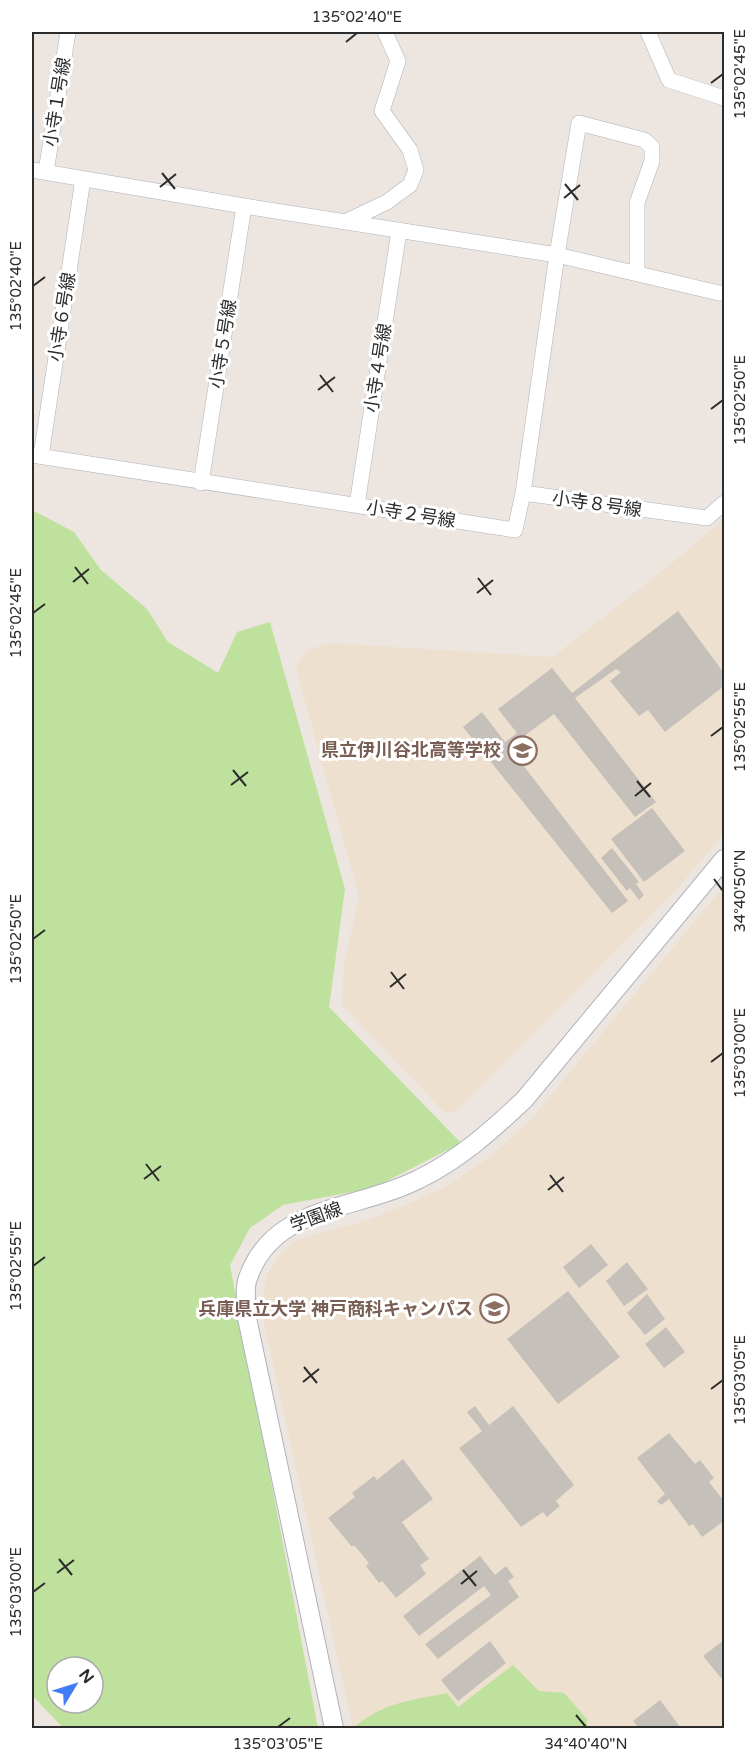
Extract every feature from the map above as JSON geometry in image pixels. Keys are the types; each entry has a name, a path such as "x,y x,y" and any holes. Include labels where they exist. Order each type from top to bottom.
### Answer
{"street":[{"name":"小寺１号線","path":"39,171 68,32"},
{"path":"345,222 387,202 410,185 416,170 410,150 382,111 398,61 385,32"},
{"path":"648,32 669,80 724,98"},
{"name":"小寺２号線","path":"36,456 515,530 523,493 557,255 579,123 644,140 652,147 652,161 637,203 637,274"},
{"path":"39,171 557,255 724,293"},
{"name":"小寺６号線","path":"36,456 83,179"},
{"name":"小寺５号線","path":"201,483 244,206"},
{"name":"小寺４号線","path":"357,505 399,231"},
{"name":"小寺８号線","path":"523,493 707,518 724,504"},
{"name":"学園線","path":"334,1728 247,1318 247,1283 260,1252 280,1231 303,1218 380,1196 418,1180 449,1163 493,1130 524,1100 724,859"}],"shaded area":[{"name":"県立伊川谷北高等学校","path":"724,519 724,833 677,889 455,1113 444,1112 342,1005 344,965 359,897 296,668 306,651 328,643 553,657"},
{"name":"兵庫県立大学 神戸商科キャンパス","path":"724,886 724,1728 353,1728 264,1323 263,1295 267,1274 281,1254 296,1240 361,1222 406,1205 447,1186 491,1156 532,1118"}],"green space":[{"path":"32,510 74,532 101,570 147,609 168,642 218,673 237,632 270,622 345,889 329,1007 461,1143 373,1188 283,1205 250,1228 230,1265 318,1728 63,1728 51,1715 105,1715 105,1655 45,1655 45,1709 32,1695"},
{"path":"513,1665 539,1691 564,1693 587,1719 587,1728 355,1728 367,1718 388,1707 421,1698 447,1693 458,1707"}],"building":[{"path":"678,611 724,673 724,686 665,732 648,710 639,716 610,681 621,672 616,669 575,698 656,802 635,817 554,714 509,747 628,901 612,913 463,727 482,712 505,742 517,733 498,709 552,668 572,693"},
{"path":"652,808 685,851 644,882 611,839"},
{"path":"612,848 639,882 636,884 644,895 639,900 630,888 627,891 601,858"},
{"path":"591,1244 608,1265 579,1288 563,1267"},
{"path":"627,1262 648,1289 624,1306 606,1281"},
{"path":"568,1291 620,1357 558,1404 507,1339"},
{"path":"647,1294 665,1319 645,1335 627,1313"},
{"path":"666,1327 685,1352 664,1368 645,1344"},
{"path":"475,1406 489,1425 513,1406 574,1485 556,1501 560,1506 547,1517 543,1512 521,1527 459,1448 482,1431 467,1412"},
{"path":"669,1433 695,1464 700,1460 714,1478 709,1482 724,1501 724,1521 702,1537 693,1524 689,1526 669,1499 661,1505 657,1501 665,1494 637,1458"},
{"path":"403,1459 433,1499 402,1522 429,1559 420,1565 426,1574 396,1598 382,1581 379,1583 366,1566 369,1563 328,1518 355,1497 352,1493 374,1476 377,1480"},
{"path":"480,1556 495,1575 506,1566 514,1577 508,1581 519,1597 438,1659 425,1644 491,1595 484,1586 419,1636 403,1616"},
{"path":"724,1640 724,1676 721,1678 703,1656"},
{"path":"490,1641 506,1663 458,1701 441,1680"},
{"path":"660,1700 681,1728 639,1728 633,1721"}],"place":[{"name":"県立伊川谷北高等学校","path":"522,750"},
{"name":"兵庫県立大学 神戸商科キャンパス","path":"494,1309"}]}
